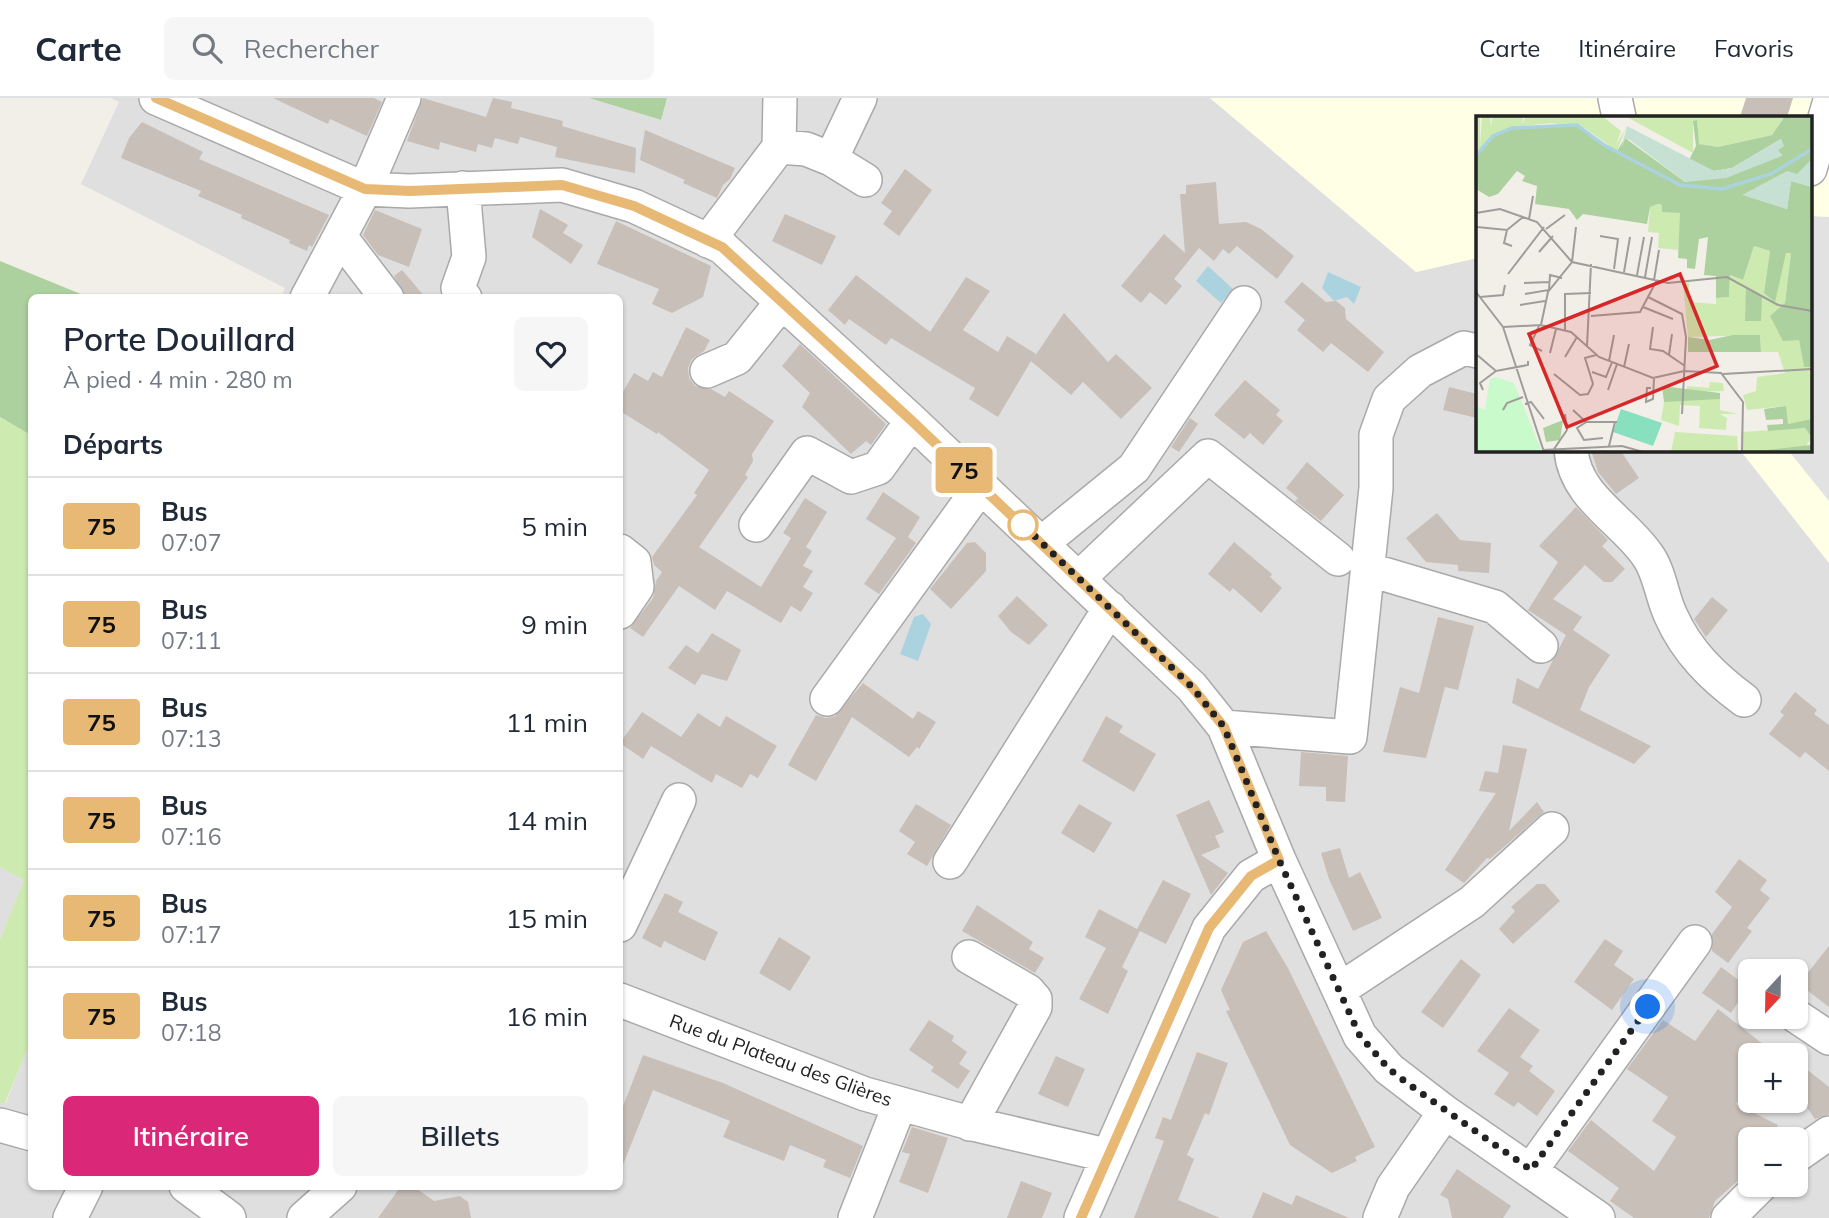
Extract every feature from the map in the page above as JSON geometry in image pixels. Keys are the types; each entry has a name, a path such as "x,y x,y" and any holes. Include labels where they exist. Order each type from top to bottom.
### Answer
{"street":[{"path":"156,98 365,189 410,191 562,185 634,206 722,247 985,489 1192,687 1224,727 1279,860 1360,1036 1381,1061 1445,1112 1598,1218"},
{"path":"309,294 365,189 404,98"},
{"path":"708,241 779,147 780,98"},
{"path":"831,159 860,98"},
{"path":"1615,98 1619,116"},
{"path":"1812,162 1829,104"},
{"path":"779,147 806,149 831,159 865,180"},
{"path":"462,294 458,288 469,257 463,187"},
{"path":"341,238 384,294"},
{"path":"707,371 737,358 782,302"},
{"path":"1042,543 1134,468 1244,303"},
{"path":"1224,727 1350,737 1359,555 1376,435 1389,400 1420,371 1464,348 1476,351"},
{"path":"756,525 807,453 851,477 878,468 912,421"},
{"path":"1572,452 1586,488 1649,556 1671,617 1693,654 1714,677 1744,700"},
{"path":"1079,578 1208,456 1359,555 1495,607 1541,646"},
{"path":"866,662 985,489"},
{"path":"827,699 985,489"},
{"path":"623,553 634,562 637,587 623,608"},
{"path":"1359,555 1509,591"},
{"path":"950,862 1110,608"},
{"path":"623,919 679,800"},
{"path":"1339,990 1472,902 1552,829"},
{"path":"1081,1218 1106,1155 1209,928 1251,876 1279,860"},
{"path":"1531,1170 1695,942"},
{"path":"968,957 1028,991 1035,999 1035,1007 970,1124"},
{"name":"Rue du Plateau des Glières","path":"623,1001 865,1094 970,1124 1106,1155"},
{"path":"1808,1024 1829,1038"},
{"path":"855,1218 900,1104"},
{"path":"1380,1218 1393,1187 1445,1112"},
{"path":"0,1125 28,1133"},
{"path":"1808,1148 1829,1133"},
{"path":"70,1218 84,1190"},
{"path":"191,1190 229,1218"},
{"path":"304,1218 336,1190"},
{"path":"1728,1218 1750,1197"}],"shaded area":[{"path":"111,98 589,98 660,120 667,98 1210,98 1416,272 1476,258 1476,452 1742,452 1829,563 1829,1218 0,1218 0,1103 6,1103 28,1046 28,1190 623,1190 623,294 282,294 285,288 81,184 119,102"},
{"path":"1210,98 1829,98 1829,563 1742,452 1812,452 1812,116 1476,116 1476,258 1416,272"},
{"path":"1812,216 1829,217 1829,501 1790,452 1812,452"},
{"path":"0,867 25,879 0,940"}],"green space":[{"path":"589,98 667,98 661,120"},
{"path":"0,261 81,294 28,294 28,433 0,417"},
{"path":"0,417 28,433 28,1048 5,1103 0,1103 0,940 24,880 0,867"}],"water":[{"path":"1208,266 1233,289 1221,303 1196,281"},
{"path":"1328,272 1361,287 1354,304 1347,297 1334,301 1322,288"},
{"path":"923,614 931,624 918,661 900,654 914,617"}],"building":[{"path":"273,98 374,98 382,102 367,136 330,119 328,124"},
{"path":"423,98 486,117 493,98 512,102 511,108 563,121 562,126 636,148 635,173 555,157 557,147 520,137 518,144 495,138 492,148 478,144 476,152 440,142 439,150 407,141"},
{"path":"1746,98 1793,98 1787,116 1740,116"},
{"path":"142,122 203,152 199,159 329,215 312,247 309,245 307,251 289,243 290,240 241,218 242,215 198,196 201,191 121,158 129,138"},
{"path":"645,130 735,168 717,198 640,160"},
{"path":"905,169 932,190 899,236 883,224 892,211 881,203"},
{"path":"1216,182 1219,224 1246,222 1261,229 1294,256 1277,279 1237,246 1229,254 1223,249 1214,261 1199,248 1174,279 1182,286 1166,305 1150,292 1141,303 1121,286 1164,234 1185,253 1180,194 1186,194 1186,185"},
{"path":"540,209 568,225 563,233 583,245 571,264 532,237"},
{"path":"375,210 422,229 409,267 378,255 363,235"},
{"path":"785,214 836,236 822,265 772,241"},
{"path":"616,221 711,266 703,297 672,313 652,304 659,289 597,264"},
{"path":"402,270 423,294 404,294 394,276"},
{"path":"856,275 930,332 966,277 990,291 963,330 998,352 1007,336 1036,354 1033,359 1064,313 1108,362 1116,354 1152,388 1121,419 1083,382 1071,395 1031,361 998,417 969,399 975,388 891,338 886,345 849,319 845,325 828,310"},
{"path":"1302,282 1326,302 1336,301 1345,308 1346,319 1384,352 1368,372 1331,343 1323,352 1297,330 1305,320 1284,302"},
{"path":"686,327 710,340 704,351 692,359 688,368 689,378 695,386 711,389 725,397 729,391 774,421 752,454 753,461 745,475 748,477 699,547 761,587 791,538 783,533 805,498 827,512 806,547 812,551 803,566 813,571 803,587 813,593 801,612 791,606 781,623 727,591 715,610 679,586 643,637 630,628 653,598 656,581 662,572 654,565 652,557 697,495 694,493 709,470 658,432 657,434 623,413 623,392 634,373 648,381 653,372 662,377"},
{"path":"800,344 886,424 871,445 866,441 851,454 802,407 810,393 782,366"},
{"path":"1245,380 1280,410 1276,415 1283,421 1263,445 1250,433 1244,439 1214,415"},
{"path":"1449,387 1476,394 1476,418 1443,410"},
{"path":"1190,418 1198,424 1179,452 1171,447"},
{"path":"1592,452 1621,452 1639,478 1616,494 1598,472"},
{"path":"1307,462 1344,495 1321,521 1295,501 1298,498 1286,488"},
{"path":"883,492 920,517 908,537 916,543 879,594 864,584 896,538 866,519"},
{"path":"1576,507 1608,540 1602,546 1625,569 1612,582 1604,582 1585,565 1553,599 1582,617 1573,630 1610,655 1589,687 1580,710 1651,746 1634,764 1512,703 1517,678 1538,689 1566,635 1528,610 1558,562 1539,546"},
{"path":"1437,513 1460,540 1491,543 1489,573 1458,571 1458,565 1426,562 1406,538"},
{"path":"975,542 986,553 986,571 951,609 930,589 967,543"},
{"path":"1234,542 1272,574 1270,577 1282,588 1261,613 1233,588 1230,592 1208,574"},
{"path":"1017,596 1048,625 1029,645 1011,632 998,616"},
{"path":"1712,597 1728,610 1706,637 1694,619"},
{"path":"1438,617 1474,626 1458,690 1445,687 1426,758 1383,752 1400,687 1419,693"},
{"path":"712,633 741,650 727,681 702,674 695,685 668,668 686,645 698,653"},
{"path":"863,683 913,719 918,711 936,722 919,749 917,747 909,757 852,717 816,781 788,765 816,715 826,718 835,716"},
{"path":"1795,692 1817,710 1814,714 1829,725 1829,771 1805,752 1800,758 1769,734 1784,715 1780,712"},
{"path":"642,712 681,737 698,713 720,727 726,716 777,746 758,778 750,774 742,788 716,774 712,783 651,746 643,759 623,745 623,739"},
{"path":"1106,716 1123,726 1119,732 1156,754 1134,792 1082,761"},
{"path":"1503,745 1527,749 1509,831 1537,802 1544,812 1490,859 1487,858 1464,883 1445,870 1496,793 1479,791 1485,771 1498,773"},
{"path":"1301,752 1348,756 1345,802 1326,801 1326,787 1299,786"},
{"path":"1209,800 1224,832 1215,836 1220,847 1201,855 1228,873 1211,895 1176,815"},
{"path":"916,804 951,825 927,866 907,854 915,842 899,831"},
{"path":"1079,804 1112,823 1094,853 1061,833"},
{"path":"1340,848 1349,878 1360,872 1382,918 1353,931 1329,879 1321,853"},
{"path":"1739,859 1767,880 1760,890 1770,898 1747,928 1752,931 1728,963 1712,951 1712,934 1732,907 1715,892"},
{"path":"1163,880 1191,894 1166,944 1140,931 1122,967 1128,971 1108,1014 1079,999 1106,948 1085,937 1099,909 1137,929"},
{"path":"1537,884 1545,884 1560,901 1513,944 1499,929 1515,911 1511,907"},
{"path":"665,893 683,902 678,912 718,932 705,961 664,941 661,948 642,938"},
{"path":"977,905 1033,942 1029,949 1044,958 1035,973 962,931"},
{"path":"1266,931 1288,968 1375,1147 1355,1157 1357,1161 1332,1173 1290,1145 1226,1011 1230,1010 1221,990 1243,942"},
{"path":"779,937 811,957 790,991 759,973"},
{"path":"1605,939 1623,951 1614,965 1634,979 1612,1010 1574,982"},
{"path":"1829,946 1829,1007 1808,991 1808,973"},
{"path":"1461,959 1481,975 1443,1028 1421,1012"},
{"path":"1721,967 1738,980 1738,1002 1731,1013 1702,993"},
{"path":"1509,1008 1540,1030 1520,1057 1533,1066 1529,1071 1555,1091 1537,1116 1518,1102 1514,1107 1494,1094 1509,1073 1477,1051"},
{"path":"1718,1009 1738,1025 1738,1029 1744,1029 1762,1043 1738,1043 1736,1104 1738,1113 1754,1113 1778,1125 1738,1127 1738,1181 1715,1201 1709,1218 1634,1218 1610,1201 1619,1188 1568,1151 1591,1120 1654,1171 1676,1137 1652,1121 1668,1097 1627,1069 1663,1020 1695,1041"},
{"path":"929,1020 954,1036 952,1041 967,1052 959,1064 970,1071 958,1089 931,1071 934,1067 909,1050"},
{"path":"1197,1052 1228,1063 1209,1115 1205,1113 1187,1155 1194,1159 1178,1200 1220,1218 1134,1218 1164,1141 1155,1138 1163,1117 1171,1120"},
{"path":"643,1055 723,1083 863,1146 850,1178 823,1167 826,1160 790,1145 784,1161 723,1137 730,1121 653,1090 623,1165 623,1106"},
{"path":"1056,1056 1085,1069 1068,1107 1038,1094"},
{"path":"1808,1070 1829,1087 1829,1114 1815,1119 1808,1109"},
{"path":"912,1127 948,1138 928,1193 899,1182 910,1154 902,1152"},
{"path":"1457,1169 1511,1206 1503,1218 1452,1218 1448,1199 1440,1195"},
{"path":"1021,1181 1052,1193 1042,1218 1007,1218"},
{"path":"398,1190 419,1190 434,1201 460,1196 468,1202 471,1218 378,1218"},
{"path":"1263,1192 1292,1205 1296,1195 1349,1218 1252,1218"}],"bus line":[{"name":"75","path":"156,98 365,189 410,191 562,185 634,206 722,247 1093,590 1192,687 1224,727 1279,860 1251,876 1209,928 1106,1155 1081,1218"}],"route":[{"path":"1023,525 1020,522 1192,687 1224,727 1279,860 1360,1036 1389,1069 1407,1083 1531,1170 1648,1007"}]}
